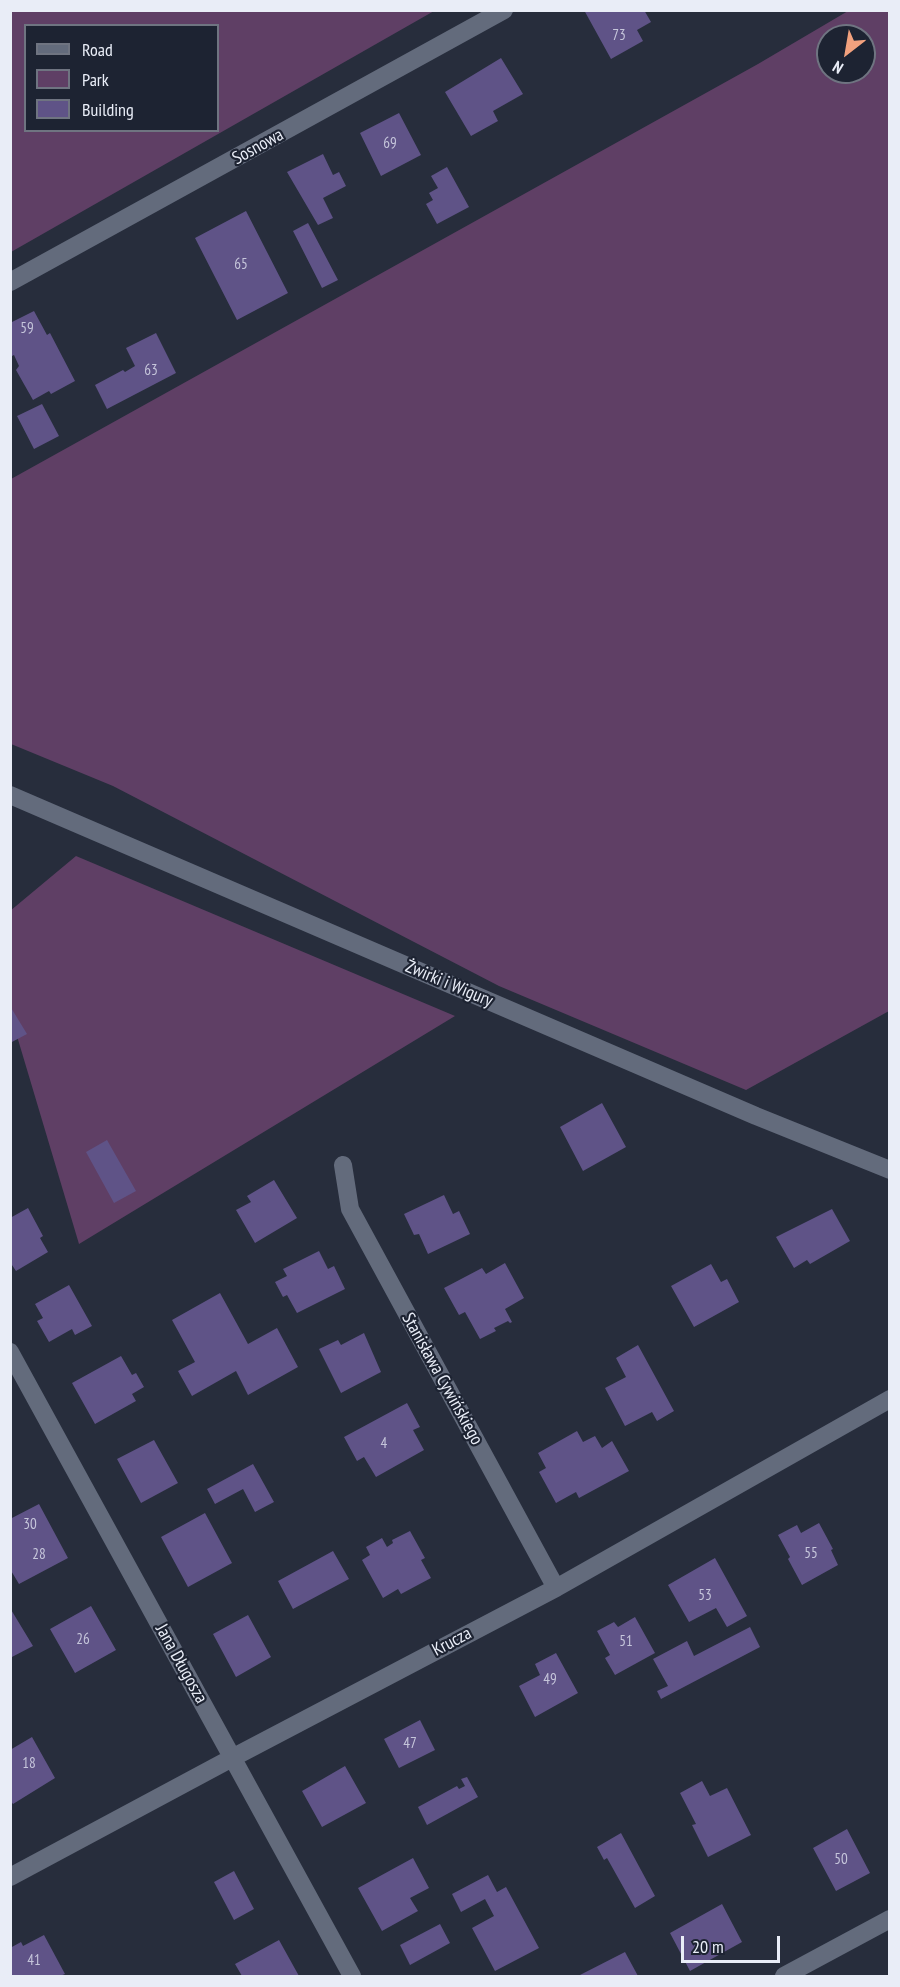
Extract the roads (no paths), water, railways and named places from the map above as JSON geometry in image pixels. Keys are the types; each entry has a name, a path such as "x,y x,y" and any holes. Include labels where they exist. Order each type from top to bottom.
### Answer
{"street":[{"name":"Sosnowa","path":"10,282 504,10"},
{"name":"Żwirki i Wigury","path":"10,795 745,1112 890,1170"},
{"name":"Stanisława Cywińskiego","path":"343,1165 350,1209 556,1588"},
{"name":"Jana Długosza","path":"10,1352 352,1977"},
{"name":"Krucza","path":"10,1877 556,1588 890,1399"},
{"path":"784,1977 890,1919"}]}
